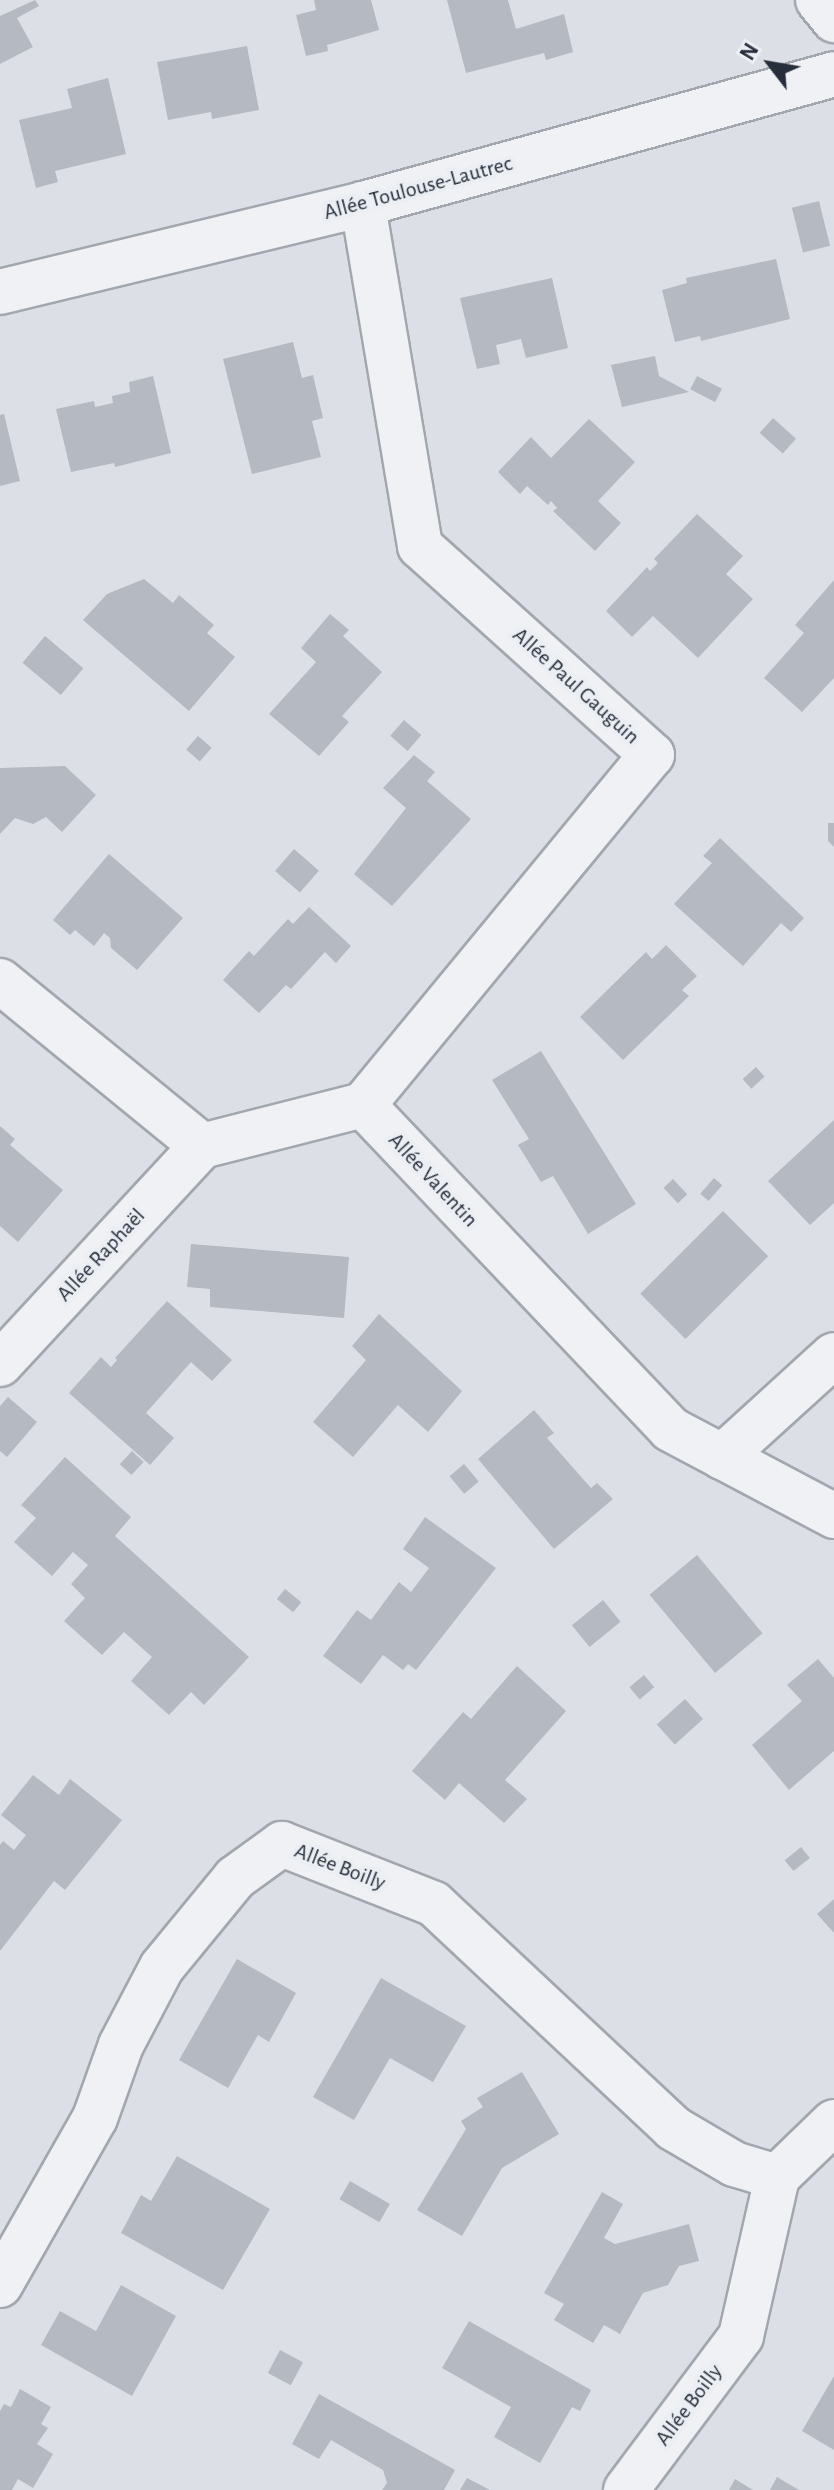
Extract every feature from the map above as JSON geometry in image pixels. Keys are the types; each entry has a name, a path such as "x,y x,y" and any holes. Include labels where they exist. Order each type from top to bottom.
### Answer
{"street":[{"path":"818,0 834,20"},
{"name":"Allée Toulouse-Lautrec","path":"0,292 363,204 834,74"},
{"name":"Allée Paul Gauguin","path":"363,204 420,546 652,755 363,1105"},
{"path":"0,981 202,1146 363,1105"},
{"name":"Allée Valentin","path":"363,1105 670,1429 834,1516"},
{"name":"Allée Raphaël","path":"0,1364 202,1146"},
{"path":"722,1457 834,1355"},
{"name":"Allée Boilly","path":"0,2285 95,2118 121,2045 162,1967 235,1878 282,1844 434,1904 673,2128 734,2164 777,2177 741,2336 626,2490"},
{"path":"777,2177 834,2122"}],"building":[{"path":"35,0 39,6 17,18 33,47 0,64 0,16"},
{"path":"314,0 371,0 379,30 327,45 328,51 306,56 296,15 316,10"},
{"path":"447,0 508,0 516,29 564,14 573,52 546,60 544,53 466,73"},
{"path":"247,46 259,110 212,119 211,112 168,120 157,62"},
{"path":"108,78 126,154 55,171 58,182 36,188 19,120 72,108 67,89"},
{"path":"819,201 830,246 803,252 792,208"},
{"path":"776,259 790,319 701,341 700,336 675,342 662,290 687,283 686,278"},
{"path":"552,278 568,348 526,358 521,339 496,345 500,364 477,369 460,298"},
{"path":"293,342 302,378 313,375 323,418 312,421 321,457 252,474 223,359"},
{"path":"655,356 659,376 689,392 622,407 611,365"},
{"path":"153,376 171,453 115,467 114,463 71,472 56,409 94,401 95,407 113,403 112,396 130,392 129,382"},
{"path":"697,376 722,389 715,402 690,389"},
{"path":"4,414 20,481 0,486 0,415"},
{"path":"773,418 796,439 783,454 760,433"},
{"path":"589,419 635,462 598,501 621,523 595,551 553,511 557,508 551,501 548,505 527,486 520,494 498,472 531,437 551,458"},
{"path":"697,514 743,556 726,574 753,599 698,658 653,616 632,637 606,611 647,567 650,571 658,563 654,559"},
{"path":"144,579 173,603 179,595 214,625 207,633 235,657 189,711 83,620 107,594"},
{"path":"834,580 834,678 802,712 764,678 804,633 795,625"},
{"path":"330,614 349,630 343,636 382,672 342,716 349,722 319,756 269,714 316,662 301,648"},
{"path":"45,636 83,668 61,695 23,663"},
{"path":"404,720 421,735 408,751 390,736"},
{"path":"198,736 212,748 200,761 186,750"},
{"path":"414,755 435,772 427,781 471,819 392,906 354,874 406,808 383,788"},
{"path":"65,766 96,795 62,832 46,817 33,824 15,818 0,834 0,768"},
{"path":"828,823 834,823 834,847 828,841"},
{"path":"720,838 804,918 791,932 781,923 743,966 674,904 712,863 703,856"},
{"path":"294,849 319,871 300,893 275,871"},
{"path":"109,854 183,918 137,970 111,948 110,938 104,933 94,946 75,930 70,935 53,920"},
{"path":"309,907 351,946 336,963 325,952 291,989 286,985 259,1013 223,980 249,951 254,956 288,919 293,924"},
{"path":"666,945 697,976 682,990 689,996 623,1060 580,1017 646,952 652,959"},
{"path":"541,1051 636,1204 588,1234 553,1176 541,1182 518,1145 529,1139 492,1080"},
{"path":"756,1067 765,1077 751,1089 743,1079"},
{"path":"834,1120 834,1203 810,1225 768,1181"},
{"path":"0,1126 15,1139 10,1145 63,1190 18,1242 0,1226"},
{"path":"714,1178 722,1185 709,1201 700,1194"},
{"path":"673,1179 687,1194 678,1203 663,1188"},
{"path":"723,1211 768,1256 686,1339 640,1294"},
{"path":"191,1244 349,1257 344,1318 210,1307 210,1289 187,1287"},
{"path":"167,1301 232,1360 212,1381 191,1362 146,1413 174,1438 150,1465 69,1393 101,1357 111,1367 117,1360 115,1358"},
{"path":"379,1314 462,1391 428,1432 398,1405 353,1457 313,1422 366,1360 352,1346"},
{"path":"8,1397 37,1422 7,1457 0,1451 0,1406"},
{"path":"534,1410 554,1433 547,1438 591,1488 597,1483 613,1499 554,1549 478,1459"},
{"path":"132,1451 144,1462 131,1475 120,1464"},
{"path":"65,1457 131,1517 115,1536 249,1657 204,1705 191,1692 169,1715 131,1681 152,1657 124,1632 102,1655 64,1621 85,1598 71,1584 88,1565 73,1552 52,1576 14,1542 36,1518 21,1505"},
{"path":"464,1464 479,1482 464,1494 449,1476"},
{"path":"425,1517 496,1568 416,1670 408,1664 403,1670 383,1655 361,1684 323,1656 357,1610 371,1620 399,1582 411,1592 429,1568 403,1549"},
{"path":"697,1555 763,1633 715,1673 650,1595"},
{"path":"285,1589 301,1602 293,1612 277,1599"},
{"path":"603,1600 621,1622 590,1647 572,1625"},
{"path":"818,1659 834,1678 834,1751 789,1790 752,1745 802,1701 787,1685"},
{"path":"517,1666 566,1711 505,1780 527,1799 504,1823 459,1783 445,1800 412,1771 463,1712 471,1719"},
{"path":"644,1675 654,1687 640,1699 629,1687"},
{"path":"685,1699 703,1719 675,1744 657,1724"},
{"path":"33,1775 59,1795 70,1779 122,1820 65,1890 54,1881 0,1951 0,1845 3,1841 14,1850 26,1835 1,1815"},
{"path":"801,1847 810,1858 793,1871 785,1860"},
{"path":"834,1899 834,1933 817,1914"},
{"path":"237,1959 296,1993 269,2042 258,2035 228,2088 179,2060"},
{"path":"381,1978 466,2026 433,2082 390,2058 354,2120 313,2097"},
{"path":"522,2072 559,2134 502,2168 462,2236 417,2210 466,2129 461,2121 483,2107 477,2098"},
{"path":"177,2156 270,2209 223,2290 121,2233 141,2195 151,2201"},
{"path":"350,2181 390,2204 379,2222 340,2199"},
{"path":"602,2192 623,2204 604,2238 615,2244 689,2224 699,2261 679,2266 668,2285 643,2293 620,2334 604,2325 593,2343 554,2320 564,2304 544,2293"},
{"path":"121,2285 176,2316 132,2396 41,2345 60,2311 96,2331"},
{"path":"469,2321 591,2390 580,2411 572,2407 540,2463 494,2437 511,2407 442,2368"},
{"path":"280,2350 303,2362 291,2385 268,2373"},
{"path":"834,2376 834,2450 802,2431"},
{"path":"20,2389 51,2407 41,2424 48,2428 37,2444 53,2454 33,2488 18,2479 12,2490 0,2490 0,2411 4,2404 11,2407"},
{"path":"319,2394 455,2470 444,2490 382,2490 387,2483 383,2470 331,2440 319,2459 292,2444"},
{"path":"777,2477 799,2490 770,2490"},
{"path":"467,2478 490,2490 460,2490"},
{"path":"735,2479 753,2490 729,2490"}]}
